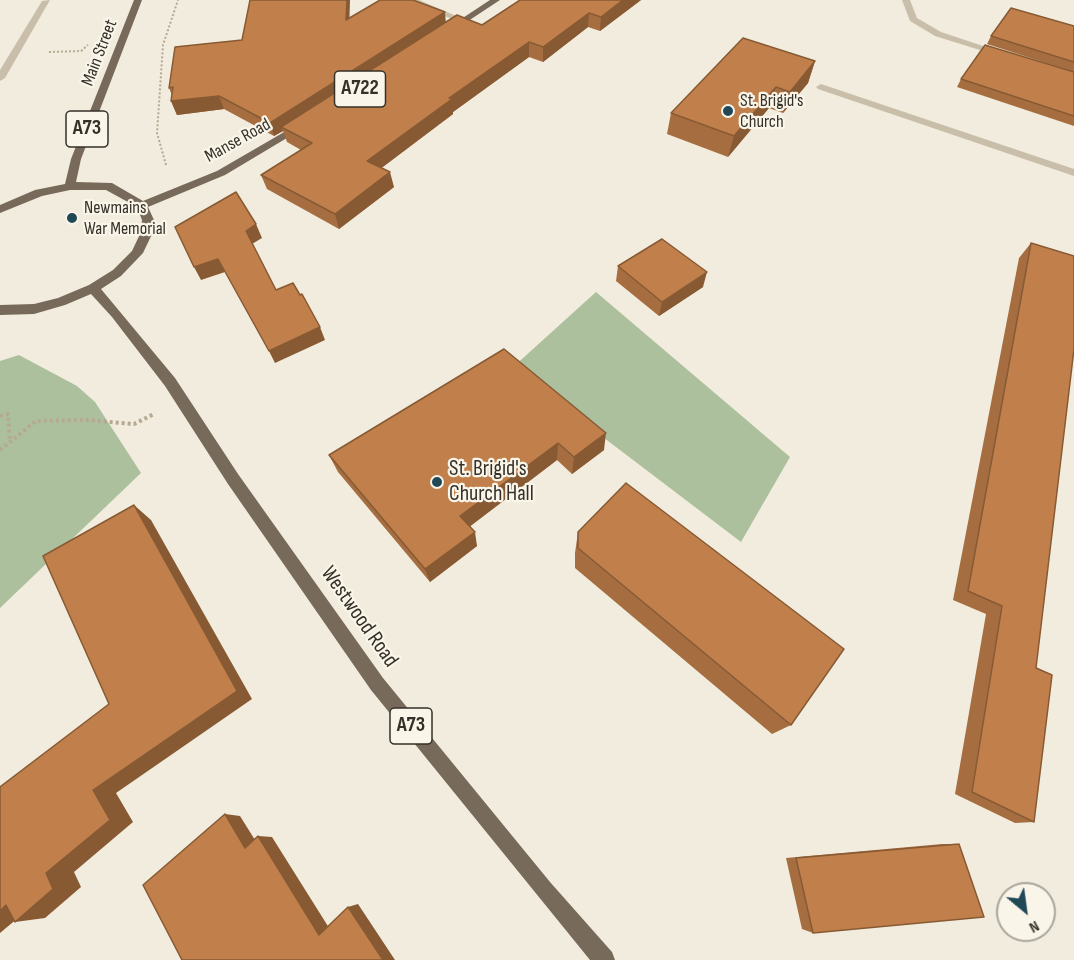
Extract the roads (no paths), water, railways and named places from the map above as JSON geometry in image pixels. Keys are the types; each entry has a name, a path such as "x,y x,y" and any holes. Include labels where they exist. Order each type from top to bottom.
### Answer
{"main road":[{"name":"Main Street","path":"70,186 76,159 138,0"},
{"path":"445,33 496,0"},
{"name":"Manse Road","path":"142,205 240,163 309,121"},
{"path":"0,209 39,193 70,186 108,186 142,205 148,220 147,232 137,253 117,273 93,288 61,302 34,309 0,310"},
{"name":"Westwood Road","path":"93,288 117,314 181,400 377,684 543,889 604,960"}],"street":[{"path":"411,0 464,21"},
{"path":"906,0 913,19 938,34 1017,59"},
{"path":"0,78 46,1"},
{"path":"821,87 1074,173"}],"place":[{"name":"St. Brigid's Church","path":"728,111"},
{"name":"Newmains War Memorial","path":"72,218"},
{"name":"St. Brigid's Church Hall","path":"437,482"}]}
